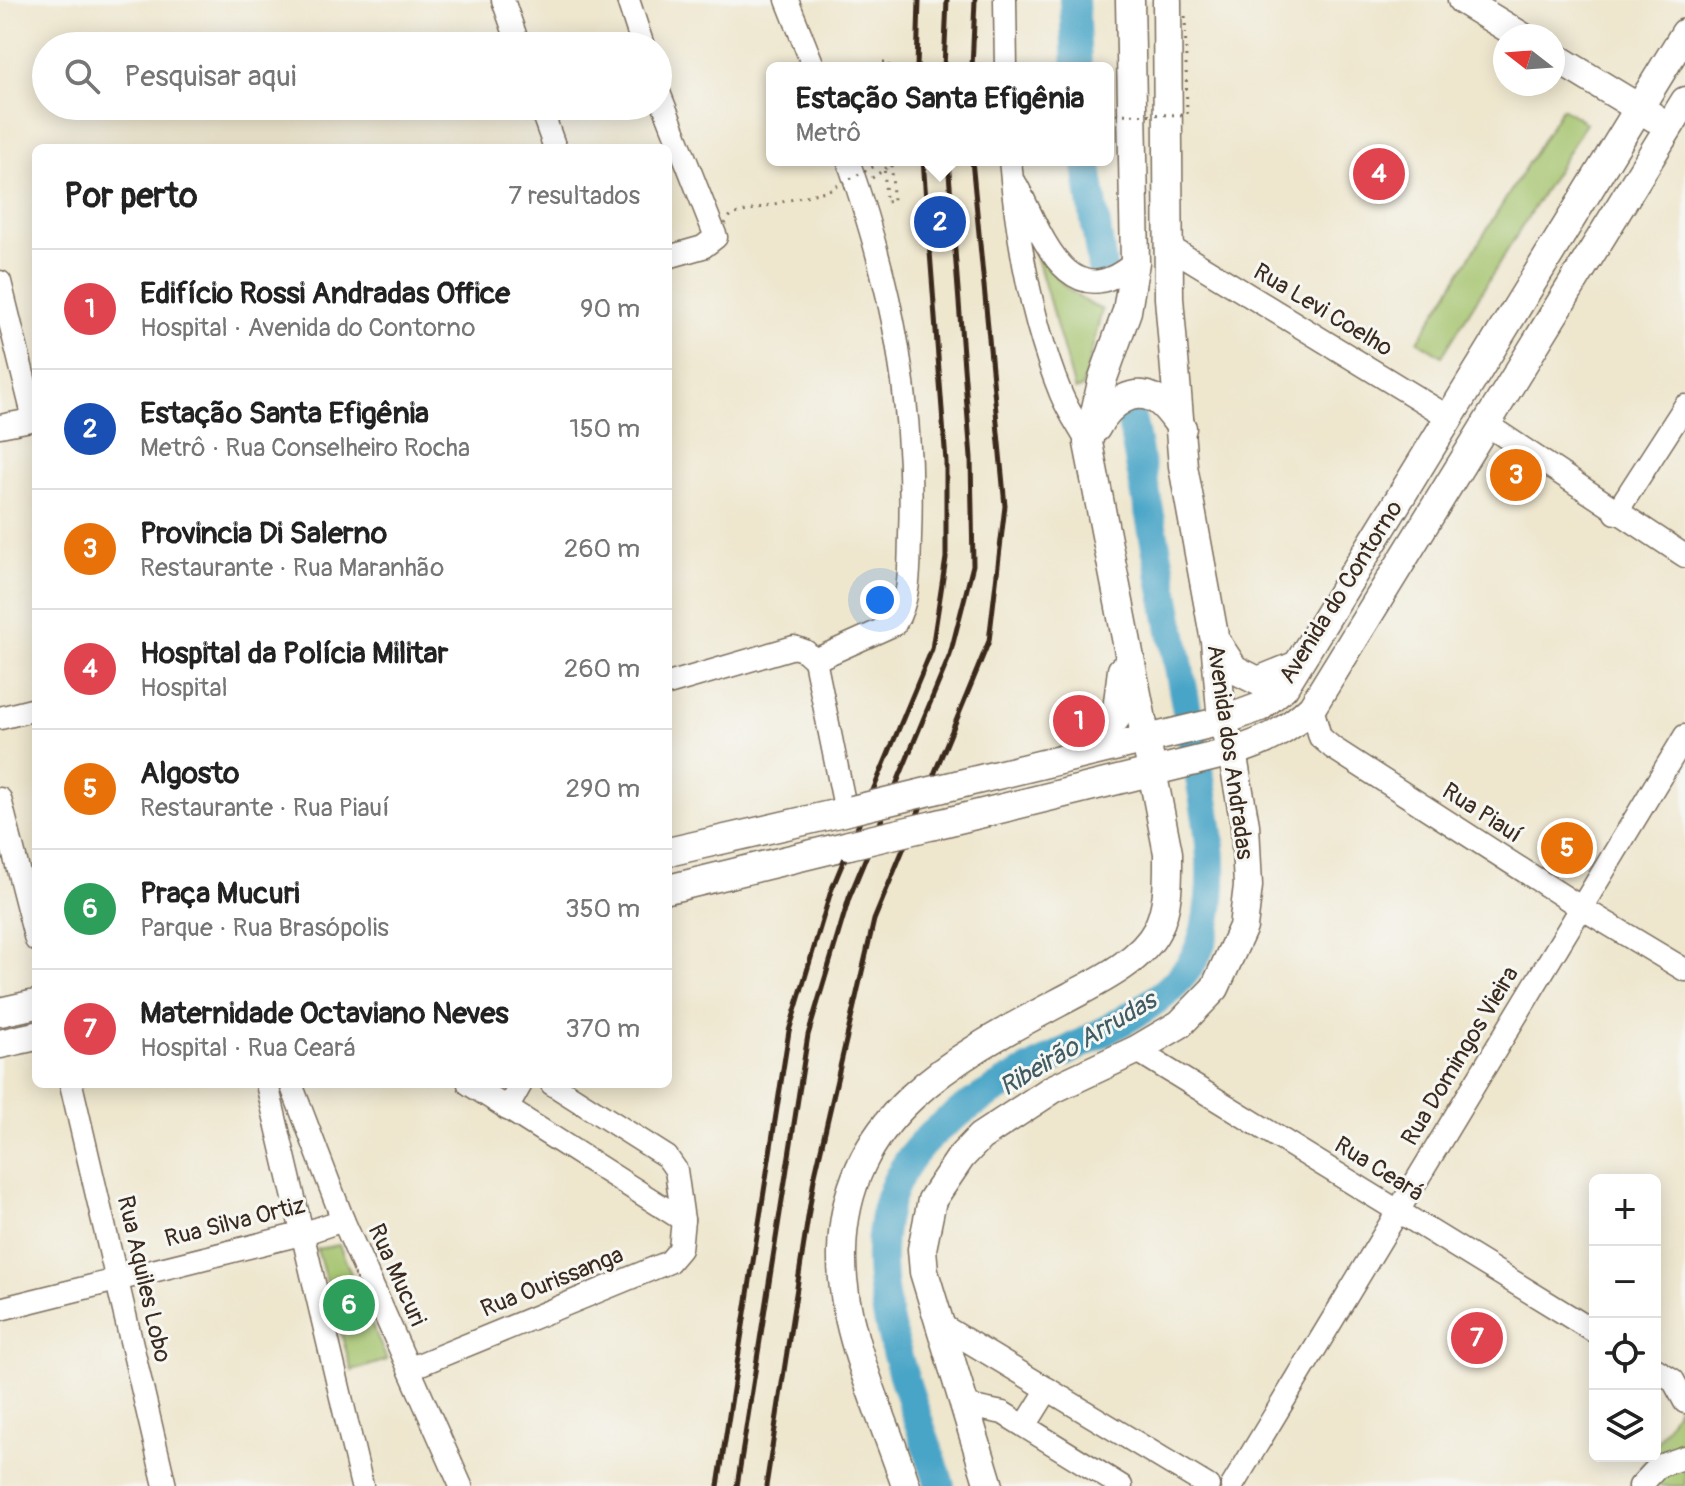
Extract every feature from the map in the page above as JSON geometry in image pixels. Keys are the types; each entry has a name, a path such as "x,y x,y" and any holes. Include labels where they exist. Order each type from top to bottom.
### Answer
{"main road":[{"path":"906,1486 862,1357 844,1289 841,1253 850,1193 874,1139 890,1117 931,1079 1092,985 1140,952 1156,933 1165,911 1168,853 1160,768 1125,638 1088,443 1103,378 1127,311 1135,262 1130,0"},
{"path":"1462,0 1501,24"},
{"name":"Avenida dos Andradas","path":"989,1486 924,1272 922,1249 932,1200 945,1176 980,1137 1053,1089 1136,1050 1180,1024 1215,988 1243,927 1248,886 1245,825 1218,722 1215,641 1183,466 1169,298 1176,5"},
{"name":"Avenida do Contorno","path":"672,851 1154,739 1249,713 1269,701 1299,664 1685,33"},
{"path":"1565,63 1677,131"},
{"name":"Avenida do Contorno","path":"672,888 1228,752 1281,734 1312,707 1486,424 1677,131 1685,101"},
{"path":"1466,391 1470,412 1486,424"},
{"path":"1088,443 1104,411 1121,398 1140,395 1160,402 1182,428"},
{"path":"1450,418 1460,423 1469,434 1469,452"},
{"path":"1079,756 1116,718 1125,638"},
{"path":"1215,641 1234,669 1258,681 1299,664"},
{"path":"0,1012 32,1005"},
{"path":"0,1044 32,1037"}],"street":[{"path":"503,0 514,32"},
{"path":"628,0 638,32"},
{"path":"787,0 812,62"},
{"path":"1005,0 1006,62"},
{"path":"545,120 554,144"},
{"path":"671,120 720,231 703,247 672,256"},
{"path":"815,660 895,624 906,601 909,571 911,478 900,345 881,265 850,166"},
{"path":"1011,167 1050,251 1068,273 1101,283 1113,280 1135,262"},
{"path":"1011,167 1016,223 1042,332 1061,395 1088,443"},
{"name":"Rua Levi Coelho","path":"1168,246 1450,418"},
{"path":"0,282 32,407"},
{"path":"1616,513 1685,406"},
{"path":"0,426 32,420"},
{"path":"1486,424 1685,556"},
{"path":"672,683 794,647 805,651 815,660 849,811"},
{"name":"Rua Piauí","path":"1312,707 1320,737 1333,748 1580,907 1685,970"},
{"path":"0,718 32,710"},
{"name":"Rua Domingos Vieira","path":"1232,1486 1685,736"},
{"path":"0,799 32,924"},
{"name":"Rua Ceará","path":"1136,1050 1589,1328"},
{"name":"Rua Aquiles Lobo","path":"72,1088 165,1486"},
{"path":"268,1088 305,1233 362,1486"},
{"name":"Rua Mucuri","path":"293,1088 343,1220 461,1486"},
{"path":"475,1088 683,1220"},
{"path":"507,1109 519,1088"},
{"path":"558,1088 667,1157 676,1170 683,1220"},
{"name":"Rua Silva Ortiz","path":"0,1309 305,1233 343,1220"},
{"name":"Rua Ourissanga","path":"411,1368 669,1262 680,1249 683,1220"},
{"path":"938,1323 1208,1486"},
{"path":"1671,1376 1685,1402"},
{"path":"1025,1426 1048,1389"},
{"path":"963,1405 1003,1413 1121,1486"},
{"path":"1640,1486 1659,1466 1685,1457"}],"path":[{"path":"1114,114 1187,115 1176,5"},
{"path":"720,231 731,215 829,190 875,166"},
{"path":"884,166 886,202 893,201 892,166"}],"green space":[{"path":"1562,108 1586,123 1442,356 1418,341"},
{"path":"1039,250 1050,270 1065,286 1082,300 1102,310 1082,388 1075,390 1035,251"},
{"path":"339,1245 387,1360 352,1371 317,1249"},
{"path":"1685,1395 1685,1486 1630,1486 1644,1462 1661,1462 1661,1435"}],"waterway":[{"name":"Ribeirão Arrudas","path":"1074,0 1077,62"},
{"name":"Ribeirão Arrudas","path":"1087,166 1102,267"},
{"name":"Ribeirão Arrudas","path":"940,1486 894,1345 884,1296 881,1249 888,1203 909,1161 945,1123 997,1088 1120,1023 1163,994 1187,970 1196,955 1208,916 1211,872 1206,814 1132,422"}],"railway":[{"path":"917,62 919,0"},
{"path":"944,62 947,0"},
{"path":"972,62 975,0"},
{"path":"718,1486 789,1031 831,891 932,649 946,558 946,462 923,166"},
{"path":"737,1486 808,1035 849,898 950,655 973,565 971,458 948,166"},
{"path":"766,1486 814,1179 874,920 989,641 1005,506 973,166"}],"place":[{"name":"Hospital da Polícia Militar","path":"1379,174"},
{"name":"Estação Santa Efigênia","path":"940,222"},
{"name":"Provincia Di Salerno","path":"1516,475"},
{"name":"Edifício Rossi Andradas Office","path":"1079,721"},
{"name":"Algosto","path":"1567,848"},
{"name":"Praça Mucuri","path":"349,1305"},
{"name":"Maternidade Octaviano Neves","path":"1477,1338"}]}
